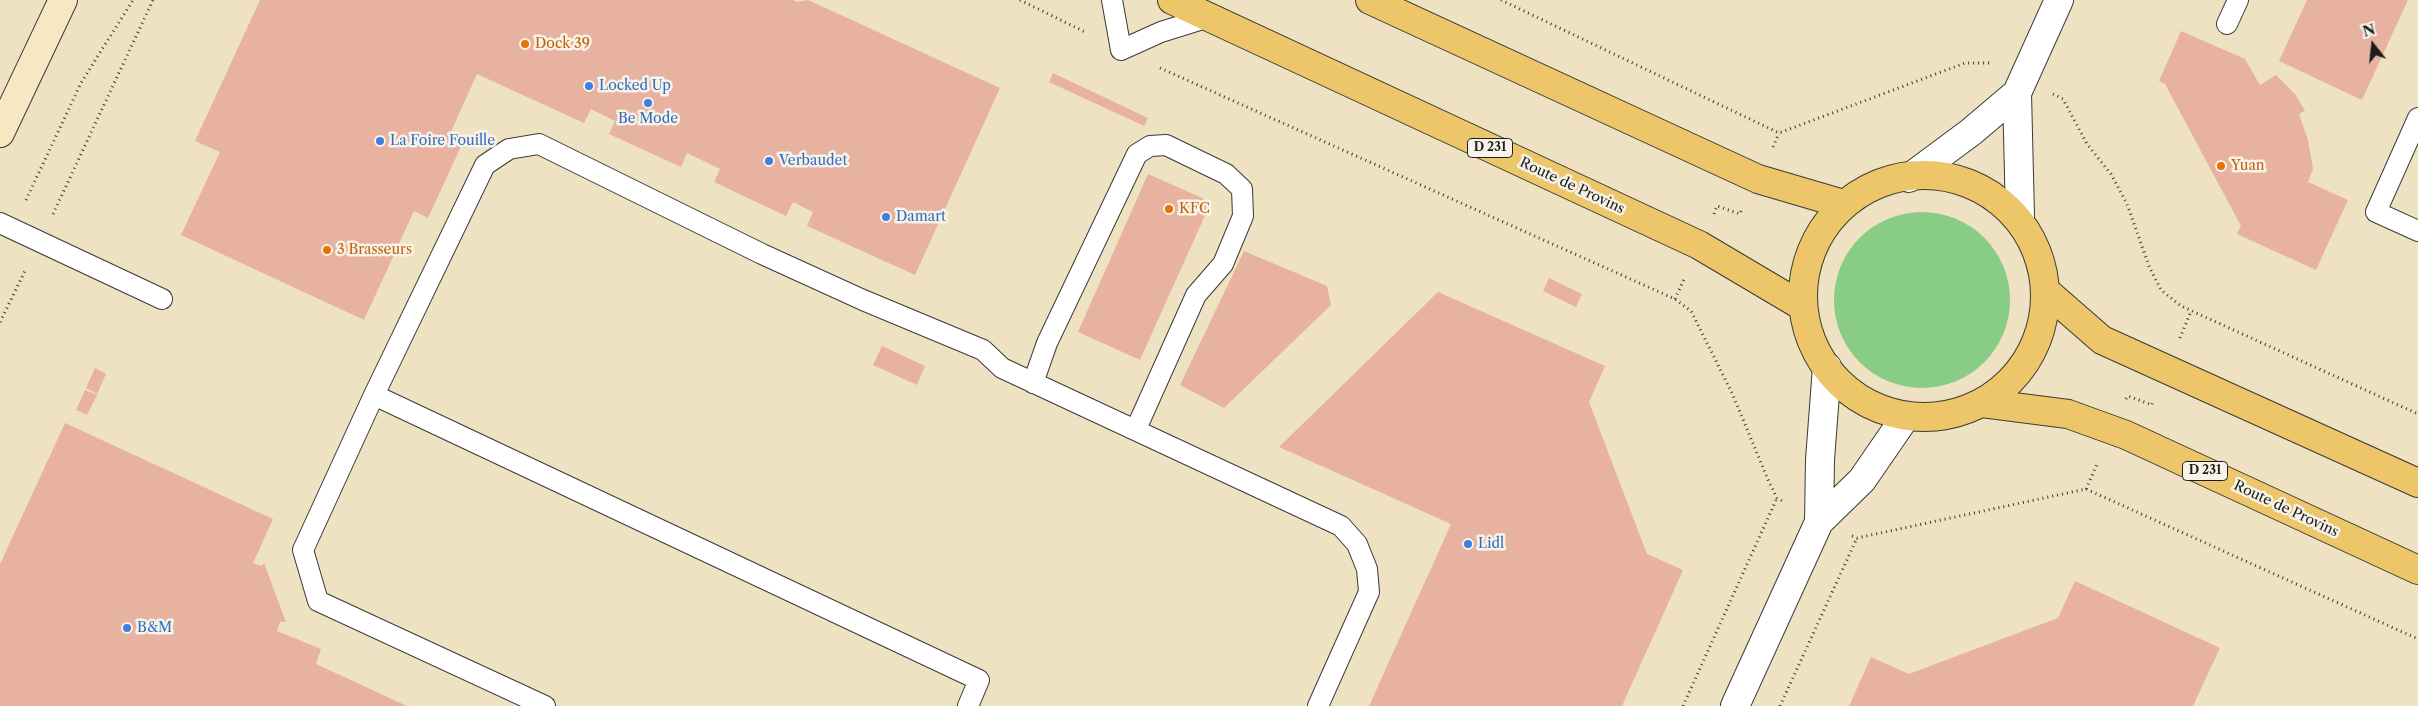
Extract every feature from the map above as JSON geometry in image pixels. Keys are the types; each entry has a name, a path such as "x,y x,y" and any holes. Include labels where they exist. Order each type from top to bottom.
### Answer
{"main road":[{"path":"0,133 63,0"},
{"name":"Route de Provins","path":"1172,0 1700,245 1802,306"},
{"path":"1370,0 1758,179 1843,204"},
{"path":"1944,174 1990,192 2020,216 2033,240 2047,292 2043,322 2021,369 1982,403 1946,415 1904,419 1870,408 1838,381 1813,347 1802,306 1810,250 1843,204 1874,188 1909,178 1944,174"},
{"path":"2047,292 2102,340 2418,483"},
{"name":"Route de Provins","path":"1982,403 2068,414 2126,434 2418,570"}],"street":[{"path":"1909,178 1971,132 2016,93 2059,0"},
{"path":"2016,93 2020,216"},
{"path":"1819,522 1820,460 1827,367"},
{"path":"1735,706 1819,522 1862,480 1904,419"}],"lane":[{"path":"1112,0 1121,50 1161,32 1208,17"},
{"path":"2227,24 2238,0"},
{"path":"2418,118 2376,212 2418,231"},
{"path":"545,706 318,601 303,550 374,395 485,165 509,149 539,144 762,254 863,300 983,350 1002,368 1341,526 1357,544 1367,569 1369,592 1318,706"},
{"path":"1033,383 1047,343 1137,154 1150,146 1166,145 1226,174 1242,189 1244,216 1223,264 1196,295 1136,429"},
{"path":"6,225 162,299"},
{"path":"374,395 979,680 968,706"}],"path":[{"path":"6,225 81,83 133,0"},
{"path":"0,322 153,0"},
{"path":"1020,0 1121,50 1675,299 1691,311 1732,393 1769,482"},
{"path":"1501,0 1779,133"},
{"path":"1675,299 1717,206 1740,214 1779,133 1965,63"},
{"path":"2071,116 2087,144 2111,174 2127,204 2149,266 2161,290 2191,311 2418,414"},
{"path":"2086,489 2128,396 2152,405 2191,311"},
{"path":"1780,706 1857,538 2086,489 2418,639"},
{"path":"1683,706 1777,498"}],"green space":[{"path":"1913,212 1931,212 1964,222 1990,244 2000,258 2006,274 2010,300 2006,326 2000,342 1978,368 1964,378 1948,384 1931,388 1913,388 1880,378 1854,356 1844,342 1838,326 1834,309 1834,291 1844,258 1866,232 1880,222 1896,216"}],"building":[{"path":"260,0 793,0 797,2 808,0 1000,88 915,275 807,226 813,212 793,202 786,216 714,182 720,169 687,153 681,167 609,134 615,121 591,109 584,123 477,74 449,136 463,142 428,218 414,211 364,320 181,235 220,152 195,141"},
{"path":"2307,0 2408,0 2362,100 2279,61"},
{"path":"2181,31 2245,59 2260,85 2276,75 2295,94 2305,111 2299,114 2308,140 2313,169 2308,182 2348,200 2316,270 2237,234 2241,226 2165,84 2159,81"},
{"path":"1053,73 1148,118 1144,126 1049,82"},
{"path":"1148,174 1211,202 1140,360 1078,332"},
{"path":"1244,251 1327,286 1331,305 1224,408 1180,385"},
{"path":"1549,278 1582,294 1576,307 1543,291"},
{"path":"1438,292 1605,366 1589,402 1647,554 1683,570 1622,706 1369,706 1451,524 1279,447"},
{"path":"882,346 925,366 917,385 873,365"},
{"path":"95,368 106,374 97,394 86,388"},
{"path":"85,390 97,395 87,415 76,410"},
{"path":"65,423 273,519 253,563 262,566 264,563 286,622 280,622 277,631 321,649 316,664 407,706 0,706 0,564"},
{"path":"2075,581 2220,648 2193,706 1849,706 1871,657 1909,674 2058,618"}],"place":[{"name":"Dock 39","path":"525,44"},
{"name":"Locked Up","path":"589,86"},
{"name":"Be Mode","path":"648,103"},
{"name":"La Foire Fouille","path":"380,141"},
{"name":"Verbaudet","path":"769,161"},
{"name":"Yuan","path":"2221,166"},
{"name":"KFC","path":"1169,209"},
{"name":"Damart","path":"886,217"},
{"name":"3 Brasseurs","path":"327,250"},
{"name":"Lidl","path":"1468,544"},
{"name":"B&M","path":"127,628"}]}
